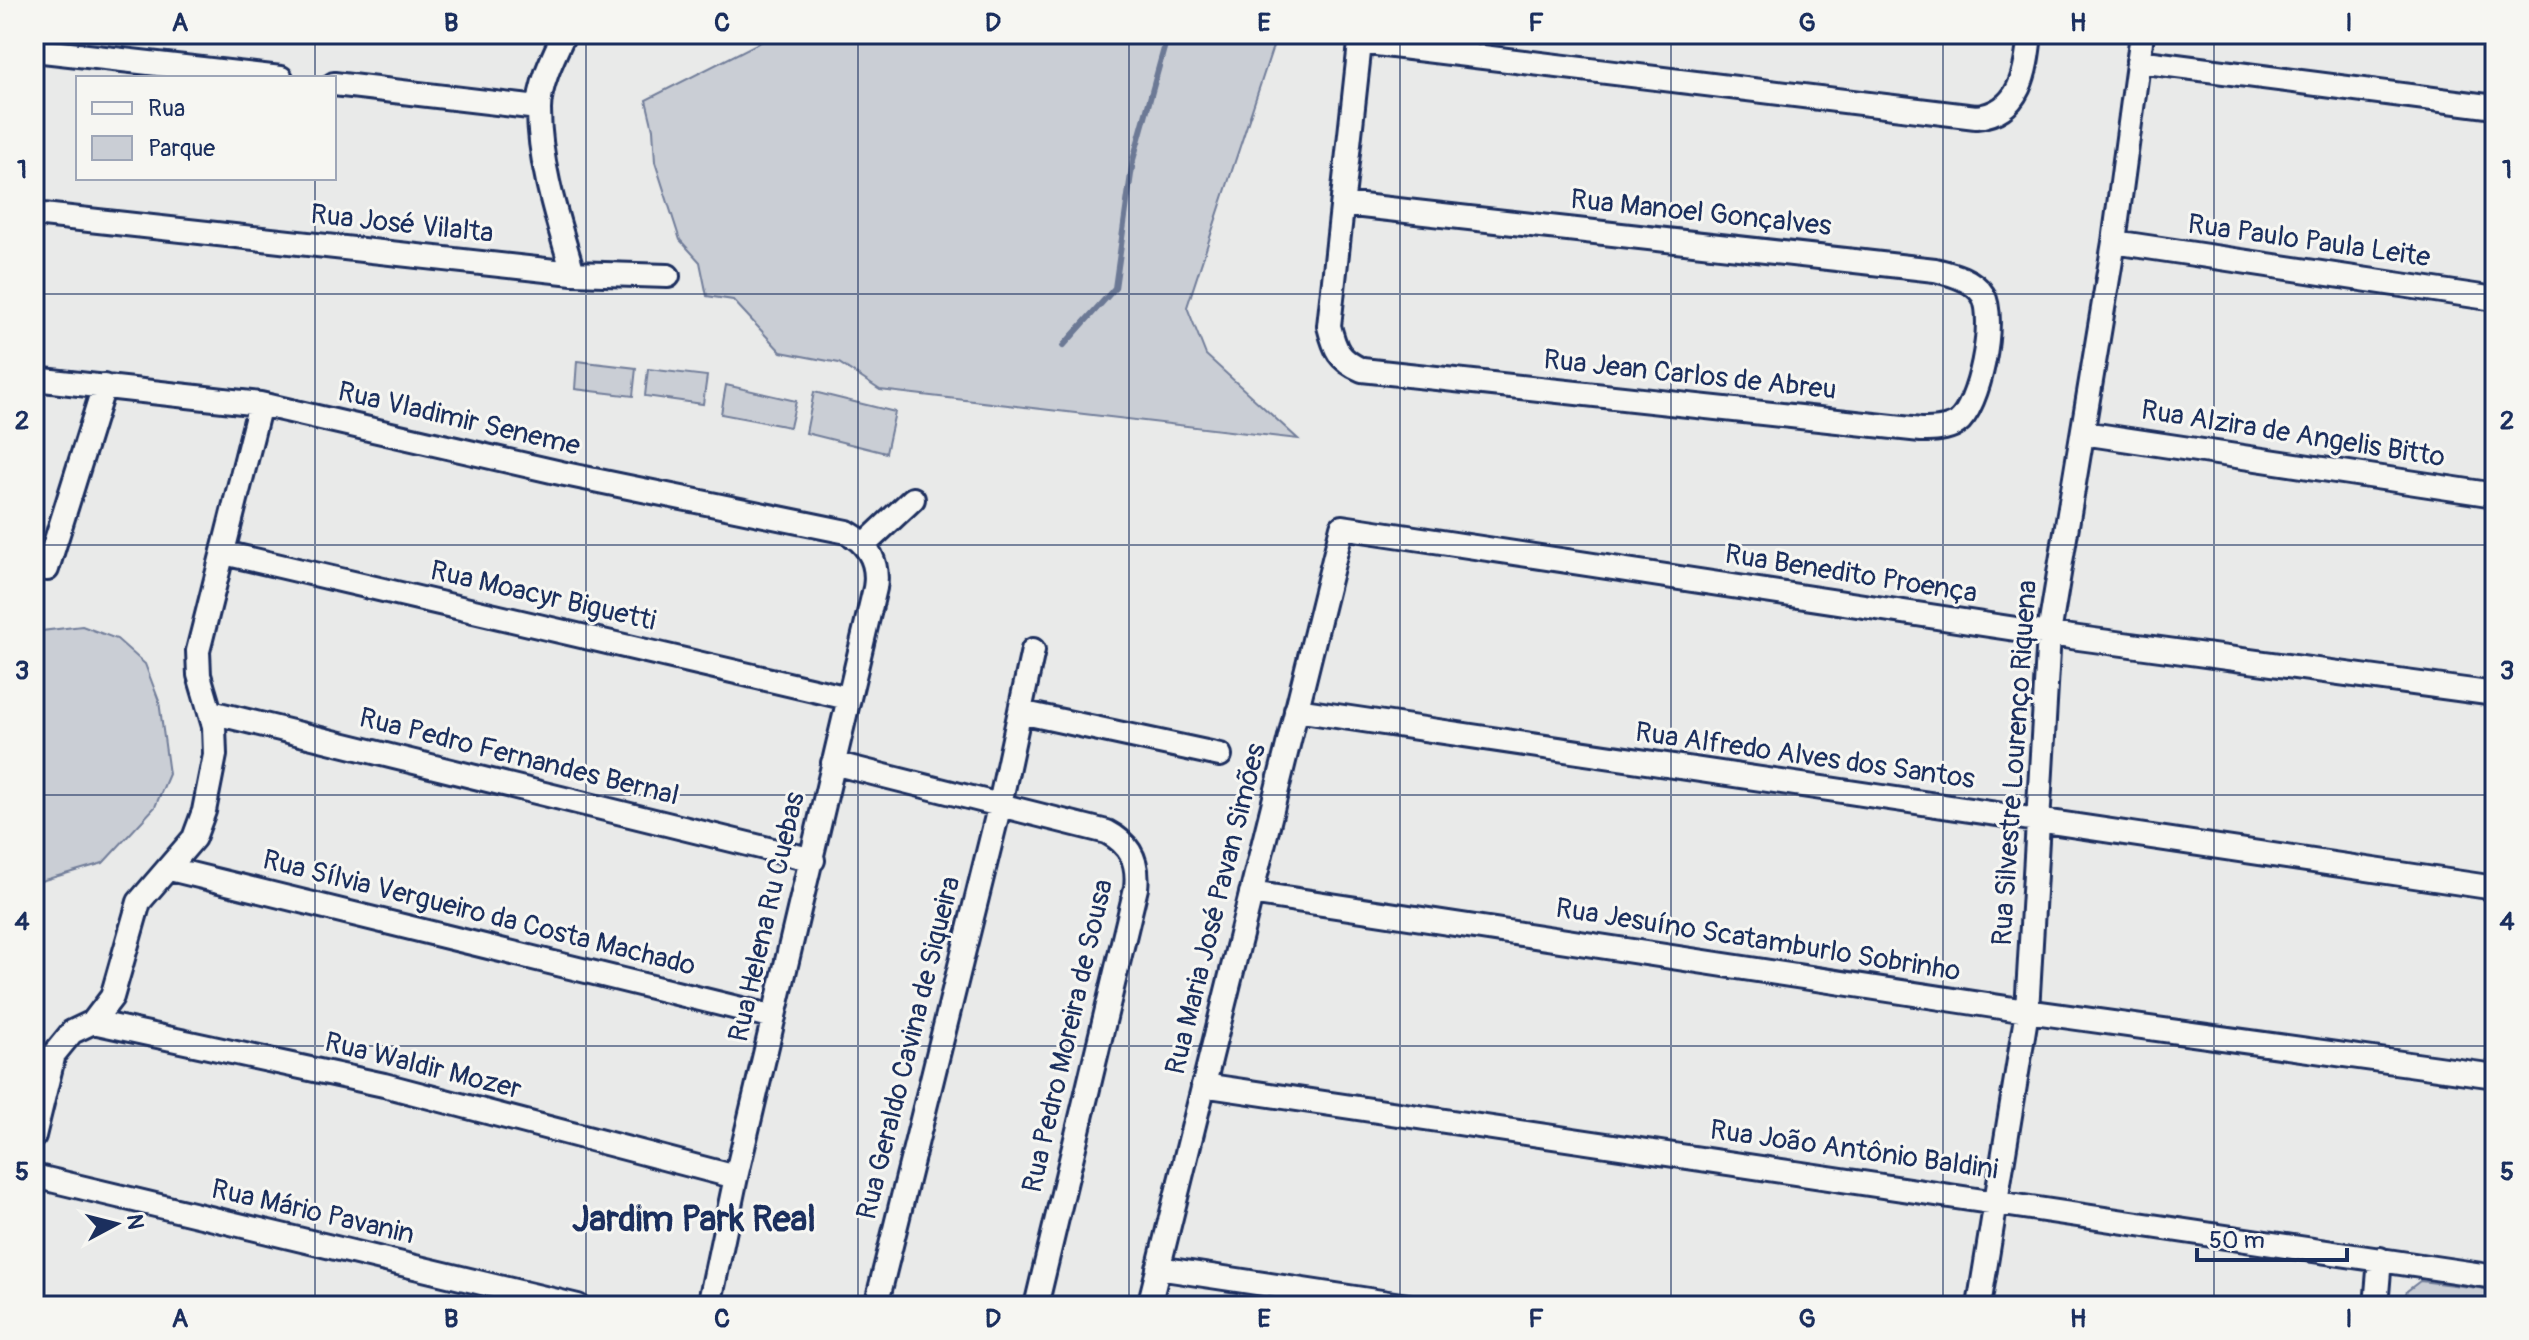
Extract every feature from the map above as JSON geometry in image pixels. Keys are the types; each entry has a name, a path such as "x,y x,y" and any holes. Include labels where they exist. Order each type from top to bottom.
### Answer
{"street":[{"path":"564,34 553,58 538,108 551,196 573,273"},
{"name":"Rua Silvestre Lourenço Riquena","path":"1979,1306 2027,1011 2049,634 2114,242 2142,34"},
{"path":"1344,204 1361,38 1976,117 2000,111 2018,93 2030,38"},
{"path":"34,50 263,76"},
{"path":"2138,61 2495,107"},
{"path":"336,84 538,108"},
{"name":"Rua Manoel Gonçalves","path":"1344,204 1935,270 1963,278 1983,295 1989,318 1984,356"},
{"name":"Rua Jean Carlos de Abreu","path":"1344,204 1329,326 1334,347 1343,362 1362,370 1921,430 1956,424 1971,408 1984,356"},
{"name":"Rua José Vilalta","path":"34,214 573,273 668,276"},
{"name":"Rua Paulo Paula Leite","path":"2114,242 2495,299"},
{"name":"Rua Vladimir Seneme","path":"34,379 260,404 565,474 847,532 864,545"},
{"path":"47,569 104,386"},
{"path":"34,1136 54,1054 72,1032 93,1022 117,987 139,902 194,838 212,784 215,755 211,712 199,675 198,651 260,404"},
{"name":"Rua Alzira de Angelis Bitto","path":"2083,433 2495,495"},
{"path":"864,545 913,499"},
{"name":"Rua Benedito Proença","path":"1342,527 2049,634 2495,694"},
{"name":"Rua Maria José Pavan Simões","path":"1149,1306 1342,527"},
{"name":"Rua Helena Ru Cuebas","path":"709,1306 736,1177 813,860 876,580 874,563 864,545"},
{"name":"Rua Moacyr Biguetti","path":"224,553 848,698"},
{"name":"Rua Geraldo Cavina de Siqueira","path":"876,1306 1000,804 1033,650"},
{"name":"Rua Alfredo Alves dos Santos","path":"1296,710 2495,888"},
{"name":"Rua Pedro Fernandes Bernal","path":"211,712 813,860"},
{"path":"1020,712 1220,755"},
{"name":"Rua Pedro Moreira de Sousa","path":"833,763 1107,832 1127,847 1137,871 1136,888 1036,1306"},
{"name":"Rua Sílvia Vergueiro da Costa Machado","path":"170,869 774,1017"},
{"name":"Rua Jesuíno Scatamburlo Sobrinho","path":"1251,893 2027,1011 2495,1076"},
{"name":"Rua Waldir Mozer","path":"93,1022 384,1085 736,1177"},
{"name":"Rua João Antônio Baldini","path":"1203,1085 2495,1277"},
{"name":"Rua Mário Pavanin","path":"34,1176 578,1306"},
{"path":"2376,1306 2380,1259"},
{"path":"1158,1268 1408,1306"}],"green space":[{"path":"776,34 1277,34 1187,307 1206,355 1298,439 880,390 839,363 781,352 733,300 707,296 700,262 680,240 655,162 653,129 646,100"},
{"path":"577,361 636,368 633,396 575,389"},
{"path":"648,369 707,376 703,404 645,396"},
{"path":"726,385 796,401 790,427 721,414"},
{"path":"814,392 895,412 886,453 806,433"},
{"path":"82,626 117,639 145,664 159,701 169,774 155,807 103,863 34,883 34,632"},
{"path":"2420,1281 2495,1290 2495,1306 2401,1306 2407,1291"}],"waterway":[{"path":"1063,346 1115,288 1133,160 1168,34"}],"district":[{"name":"Jardim Park Real","path":"694,1219"}]}
